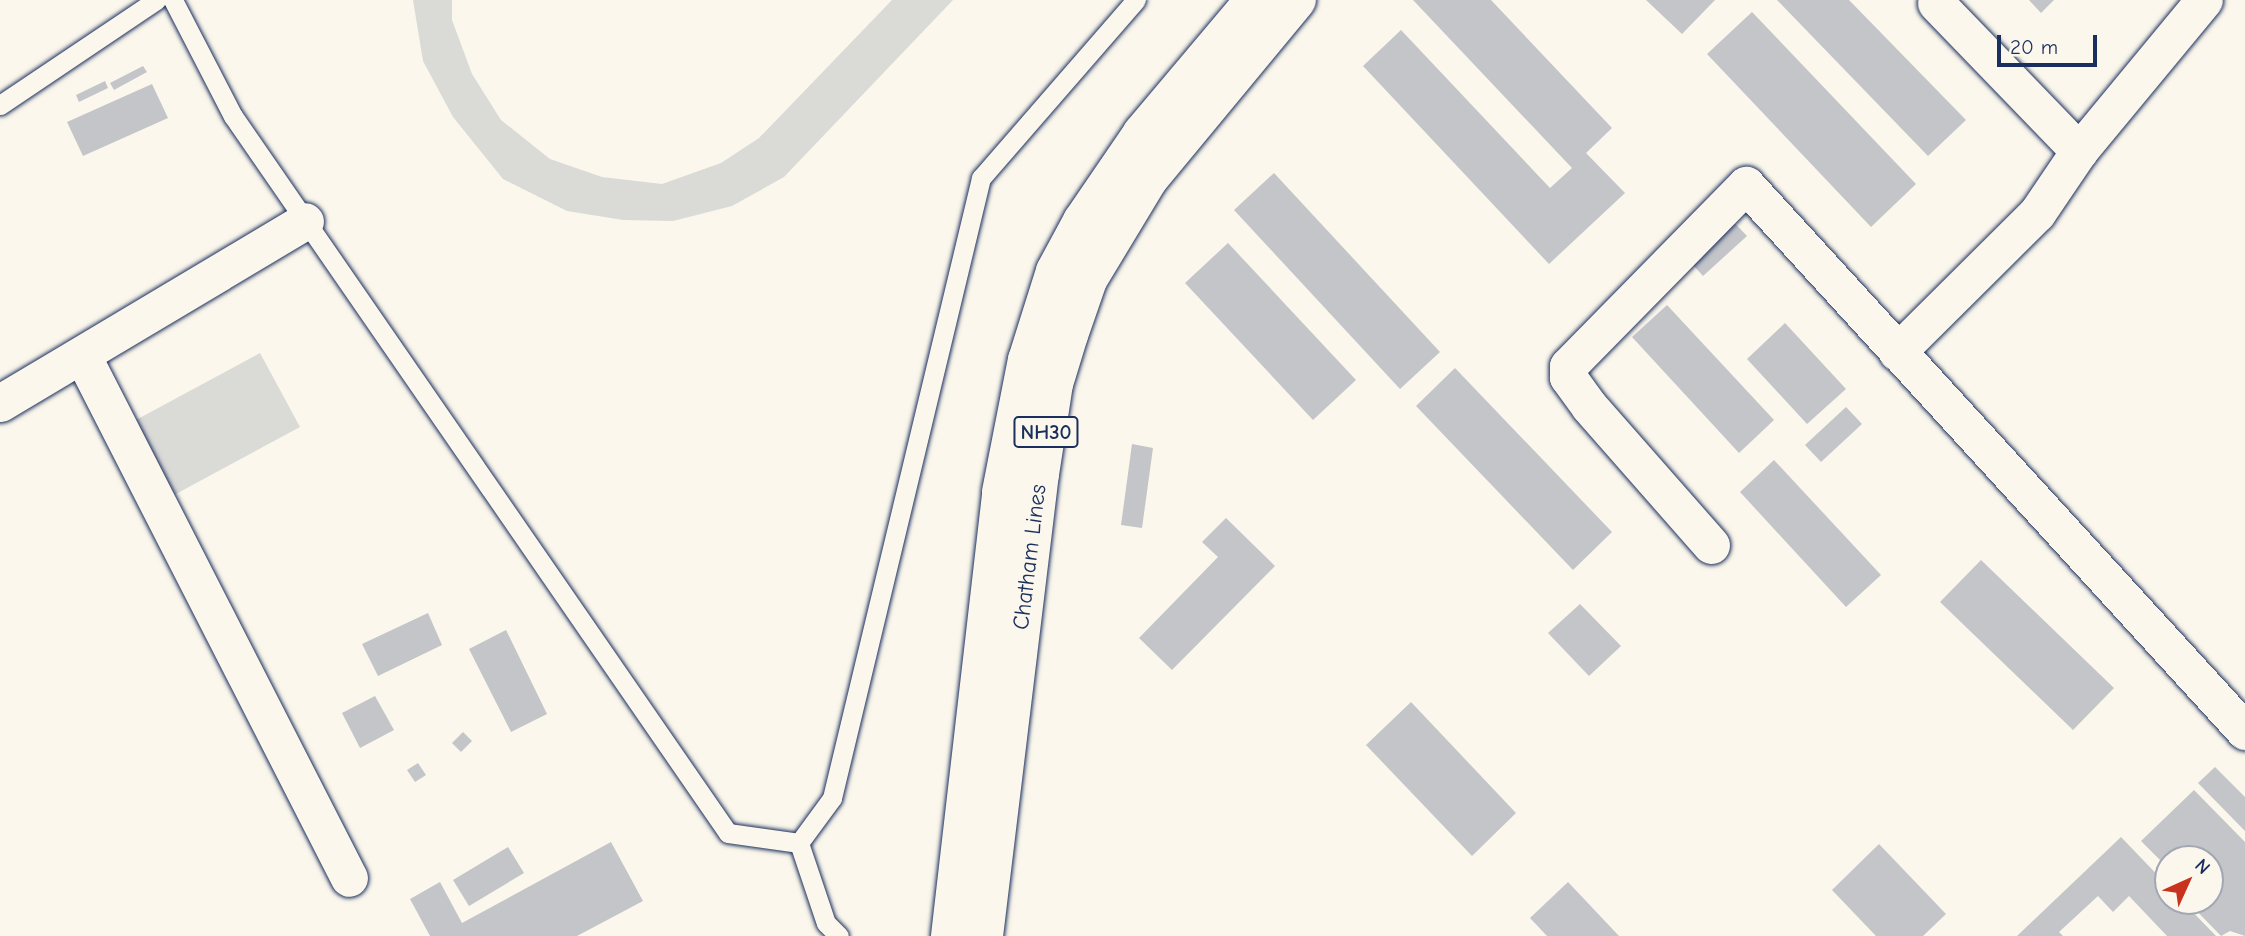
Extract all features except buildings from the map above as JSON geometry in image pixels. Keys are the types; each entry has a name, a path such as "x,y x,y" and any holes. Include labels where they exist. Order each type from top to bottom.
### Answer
{"highway":[{"name":"Chatham Lines","path":"950,936 1001,492 1027,360 1055,271 1082,221 1142,133 1254,0"},
{"name":"Chatham Lines","path":"985,936 1040,474 1054,384 1069,335 1088,280 1149,179 1297,0"}],"street":[{"path":"1897,352 2036,213 2080,150 2204,0"},
{"path":"1936,3 2080,150"},
{"path":"1711,545 1568,377 1569,366 1595,336 1746,185 2245,731"},
{"path":"0,403 305,220"},
{"path":"82,355 349,878"}],"lane":[{"path":"0,105 156,0"},
{"path":"173,0 233,116 728,833 799,843"},
{"path":"799,843 832,798 981,178 1136,0"},
{"path":"799,843 826,923 839,936"}],"shaded area":[{"path":"413,0 452,0 452,20 472,74 501,120 550,159 602,177 662,184 721,163 759,138 892,0 953,0 784,177 732,206 673,221 623,220 567,211 503,179 453,117 423,61"},
{"path":"260,353 300,427 174,495 134,421"}]}
